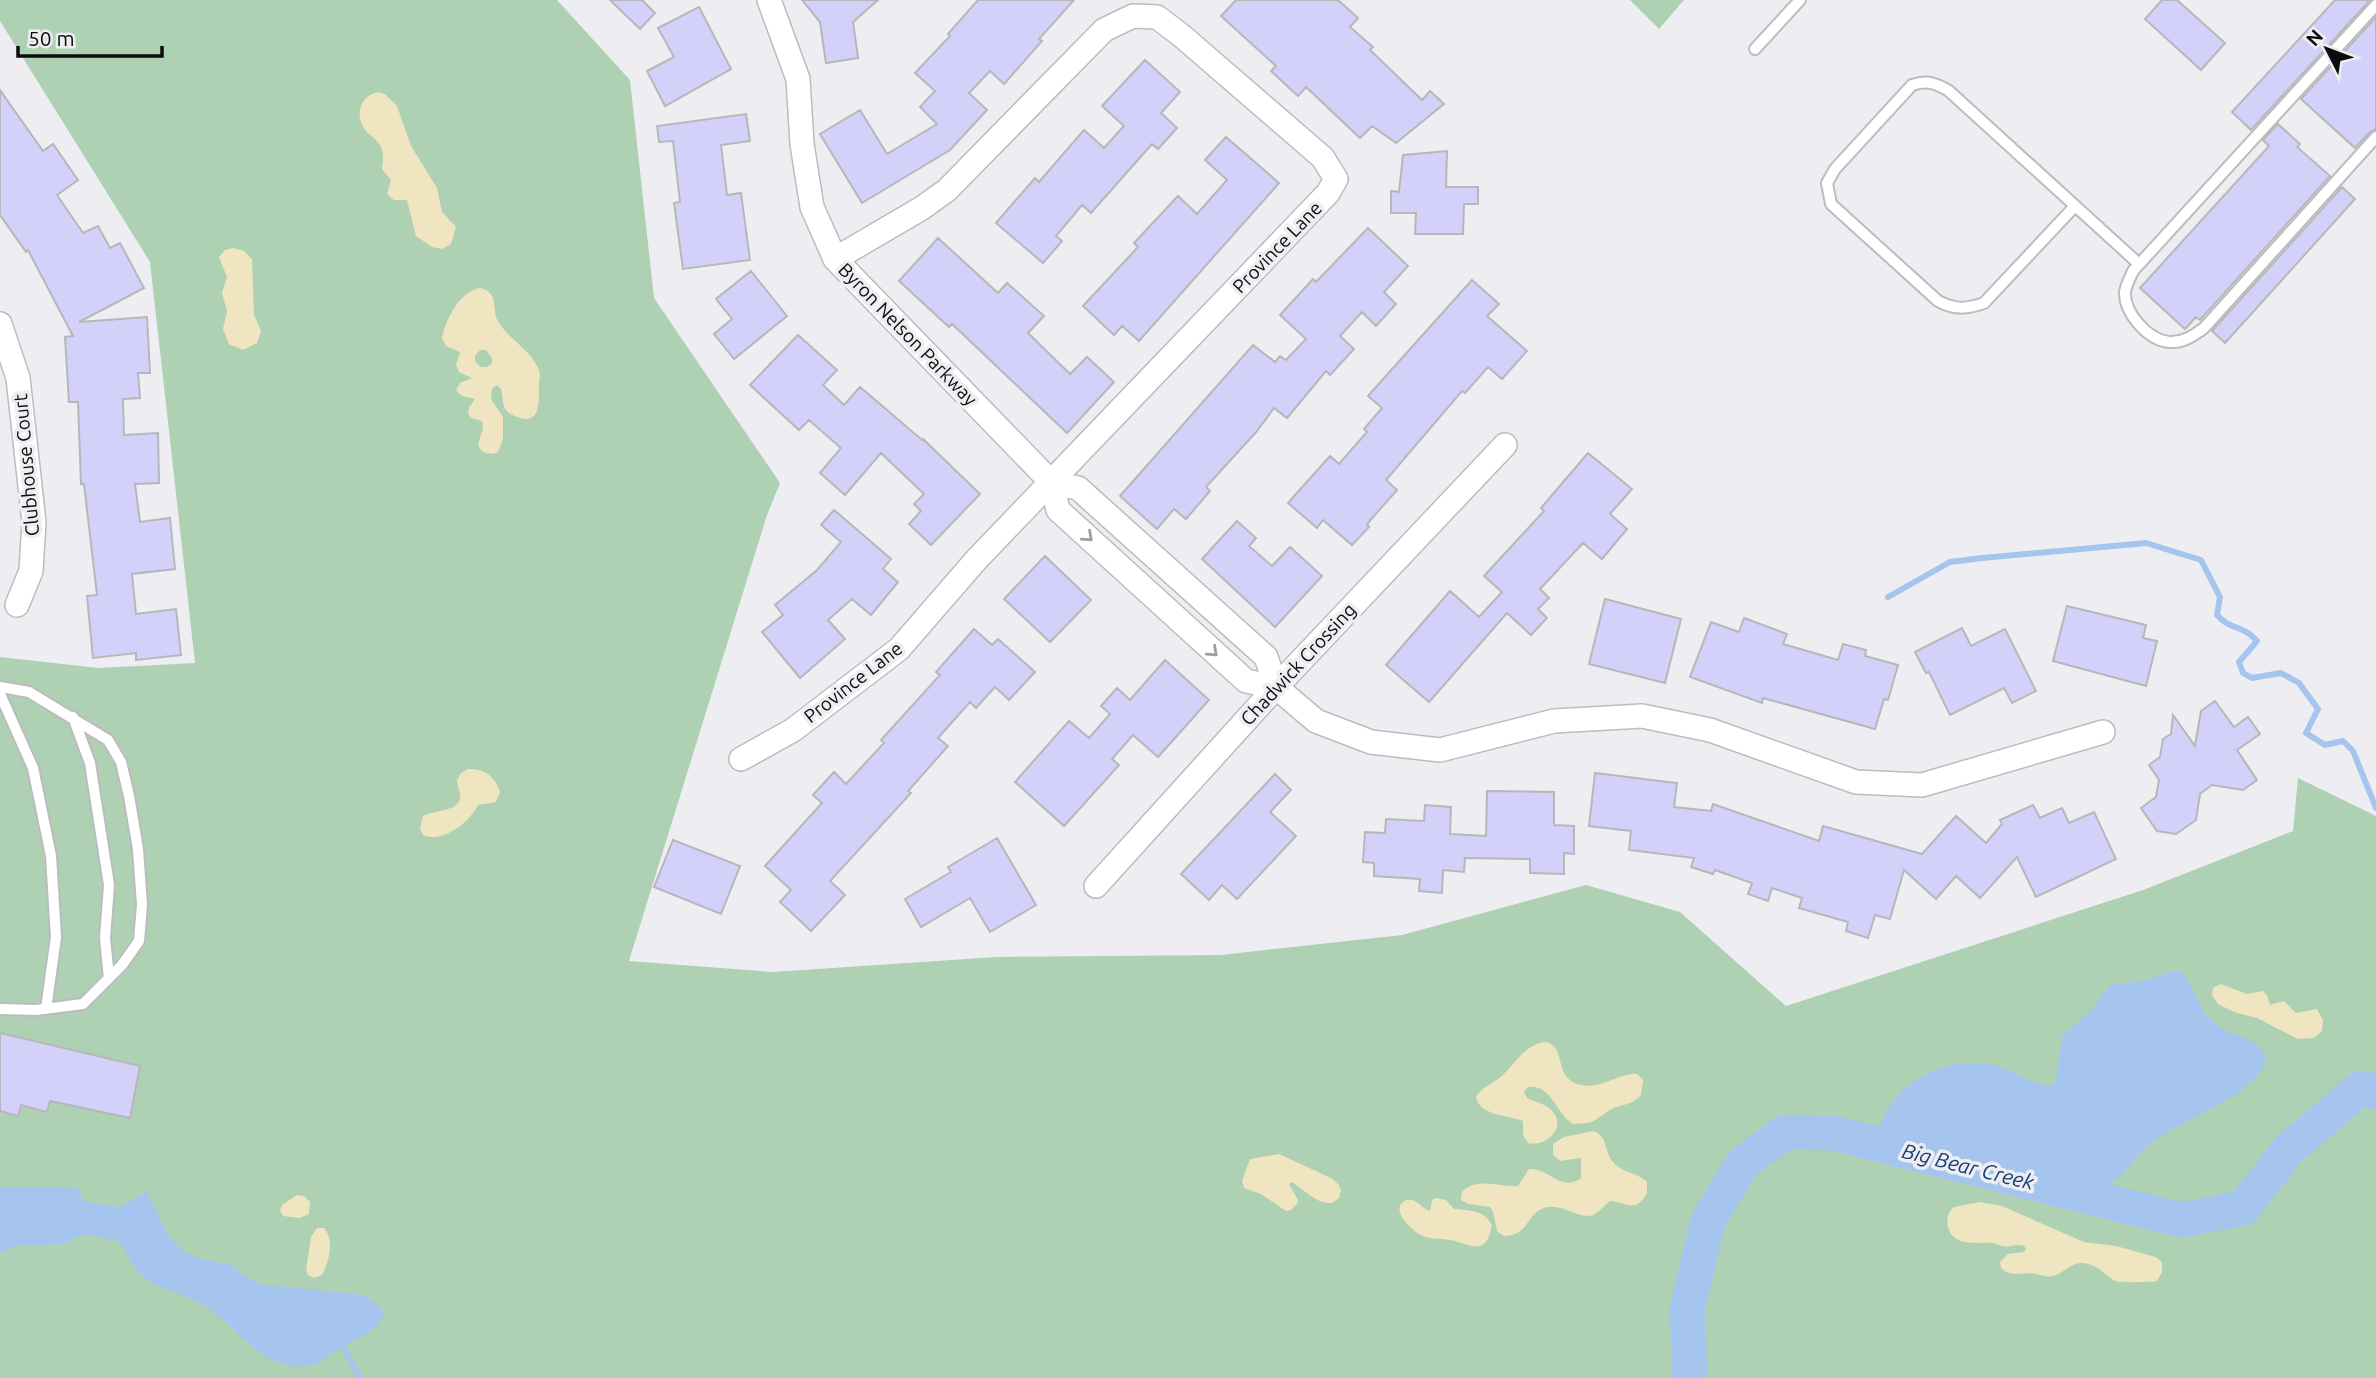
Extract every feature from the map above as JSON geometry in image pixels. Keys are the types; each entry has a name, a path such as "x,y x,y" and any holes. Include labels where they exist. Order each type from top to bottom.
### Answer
{"street":[{"name":"Byron Nelson Parkway","path":"769,0 798,79 802,144 812,206 835,259 1052,483 1058,510 1246,681 1276,687 1316,721 1371,741 1440,750 1555,721 1642,716 1710,730 1856,782 1922,785 2103,732"},
{"name":"Province Lane","path":"741,759 793,730 898,649 977,559 1328,193 1336,179 1323,158 1182,36 1157,17 1133,16 1104,30 947,190 922,208 835,259"},
{"name":"Clubhouse Court","path":"0,324 18,378 34,522 32,571 17,605"},
{"name":"Chadwick Crossing","path":"1096,886 1276,687 1505,445"},
{"name":"Byron Nelson Parkway","path":"1052,483 1078,488 1266,657 1276,687"},
{"path":"1152,596 1171,572"}],"lane":[{"path":"1755,49 1800,0"},
{"path":"2376,5 2133,271 2125,290 2126,304 2135,320 2153,336 2168,342 2187,340 2204,328 2376,137"},
{"path":"2075,206 1984,303 1968,309 1950,308 1938,301 1831,204 1828,183 1835,169 1903,93 1912,85 1922,82 1935,83 1949,91 2139,264"},
{"path":"0,687 29,692 108,740 121,762 138,849 142,905 139,941 109,978 83,1004 46,1009 0,1009"},
{"path":"0,694 33,768 51,856 56,937 46,1009"},
{"path":"73,717 90,763 108,885 105,938 109,978"}],"green space":[{"path":"0,0 557,0 630,80 654,298 780,483 767,515 629,961 773,972 996,957 1221,955 1402,935 1586,885 1680,912 1786,1006 2143,890 2293,831 2298,778 2376,816 2376,1378 0,1378 0,657 99,668 195,663 150,262 0,21"},
{"path":"1630,0 1684,0 1659,29"}],"sand":[{"path":"379,92 385,94 397,106 411,146 437,188 442,212 456,227 451,244 442,249 432,247 416,236 407,200 394,200 387,194 391,180 382,169 382,150 360,119 364,101"},
{"path":"233,248 244,251 252,259 254,315 261,331 257,343 243,350 229,344 223,329 227,311 222,293 227,277 219,257 225,250"},
{"path":"480,288 491,294 499,323 530,356 540,374 537,411 531,418 520,418 509,413 504,405 501,389 497,385 492,388 491,399 503,417 503,439 498,452 492,454 479,448 482,421 471,418 468,413 475,399 462,396 456,390 460,383 472,378 459,372 456,365 460,352 446,346 442,338 455,307","holes":["480,350 486,350 492,363 481,367 475,361 475,356"]},
{"path":"468,769 479,770 492,778 500,792 496,802 478,805 469,818 447,834 430,837 423,835 420,828 423,816 458,803 460,796 457,780 461,773"},
{"path":"2221,984 2247,994 2263,991 2270,1005 2284,1001 2296,1013 2317,1009 2323,1020 2322,1031 2314,1038 2298,1039 2257,1018 2234,1012 2218,1004 2212,995 2213,988"},
{"path":"1545,1042 1556,1050 1563,1070 1573,1082 1589,1086 1637,1074 1643,1080 1641,1095 1593,1121 1573,1124 1543,1090 1528,1087 1524,1092 1527,1098 1550,1109 1557,1118 1557,1125 1547,1140 1528,1143 1523,1135 1523,1121 1488,1111 1478,1103 1476,1097 1531,1047"},
{"path":"1593,1131 1604,1140 1610,1158 1617,1166 1647,1182 1647,1193 1639,1203 1630,1205 1610,1201 1595,1214 1587,1216 1557,1207 1544,1208 1534,1215 1523,1229 1504,1236 1497,1231 1490,1207 1468,1204 1461,1200 1462,1192 1475,1185 1518,1186 1529,1169 1536,1169 1561,1181 1574,1182 1581,1178 1581,1158 1560,1161 1553,1155 1553,1144 1564,1137"},
{"path":"1279,1154 1331,1178 1341,1190 1339,1198 1332,1203 1320,1201 1291,1182 1289,1184 1298,1200 1291,1210 1286,1211 1261,1194 1244,1188 1242,1181 1250,1159"},
{"path":"297,1195 304,1196 310,1202 309,1214 299,1218 283,1216 280,1211 282,1205"},
{"path":"1405,1200 1414,1201 1430,1211 1432,1200 1446,1200 1454,1209 1485,1216 1492,1225 1486,1242 1470,1246 1427,1237 1419,1234 1401,1216 1400,1207"},
{"path":"1980,1202 2002,1206 2084,1242 2116,1246 2156,1257 2162,1262 2162,1272 2157,1281 2128,1282 2115,1281 2096,1267 2082,1263 2050,1276 2007,1272 2001,1268 2000,1262 2008,1254 2024,1252 2024,1246 1960,1241 1948,1227 1948,1216 1954,1207"},
{"path":"317,1228 324,1228 327,1233 330,1251 322,1275 314,1278 308,1275 306,1270 311,1237"}],"water":[{"path":"2176,970 2187,978 2201,1007 2222,1029 2261,1048 2265,1060 2262,1070 2241,1091 2152,1142 2107,1186 2072,1194 2025,1190 1878,1137 1892,1102 1920,1077 1938,1069 1956,1064 1994,1065 2036,1083 2050,1086 2056,1081 2062,1036 2093,1008 2110,985 2143,981"},
{"path":"0,1187 77,1187 84,1201 120,1207 147,1191 169,1237 181,1249 197,1258 232,1265 259,1284 364,1295 383,1311 382,1320 369,1332 316,1364 283,1364 255,1349 205,1306 162,1288 144,1277 119,1241 82,1234 65,1244 17,1246 0,1253"}],"building":[{"path":"610,0 642,0 655,13 640,29"},
{"path":"802,0 878,0 853,22 858,58 826,63 820,22"},
{"path":"978,0 1074,0 1004,84 990,71 969,93 987,110 950,150 862,203 820,134 860,110 887,154 937,124 920,107 935,91 915,73 950,36 948,34"},
{"path":"1236,0 1338,0 1358,18 1350,27 1373,47 1370,50 1422,100 1430,91 1444,104 1396,143 1372,126 1360,138 1306,87 1298,96 1271,71 1276,66 1221,16"},
{"path":"2162,0 2177,0 2225,43 2201,70 2145,19"},
{"path":"2335,0 2370,0 2251,130 2232,112"},
{"path":"699,7 731,69 665,106 647,71 674,57 658,28"},
{"path":"2376,17 2376,129 2355,148 2301,99"},
{"path":"1145,60 1180,92 1161,113 1177,128 1158,149 1152,144 1091,213 1082,205 1056,236 1062,241 1043,263 996,223 1035,178 1039,182 1084,130 1104,148 1124,126 1102,106"},
{"path":"0,90 43,151 53,144 78,180 57,195 83,233 98,226 110,248 120,243 144,288 79,322 147,317 150,373 138,373 140,398 123,399 124,435 158,433 159,483 135,484 140,522 170,518 175,569 132,574 136,614 176,609 181,655 136,660 136,653 93,658 87,596 97,595 84,484 81,484 78,402 69,402 65,337 73,336 28,250 26,252 0,215"},
{"path":"746,114 750,141 721,145 727,195 741,193 750,260 683,269 674,203 680,202 673,141 659,142 657,126"},
{"path":"2278,124 2300,144 2297,147 2330,176 2200,320 2196,317 2185,329 2140,288 2269,146 2263,140"},
{"path":"1226,137 1279,183 1139,341 1122,326 1114,335 1083,306 1138,247 1134,243 1178,196 1197,214 1227,180 1205,160"},
{"path":"1447,151 1446,187 1478,187 1478,204 1464,204 1463,234 1415,234 1416,213 1391,213 1391,191 1399,192 1403,155"},
{"path":"2342,187 2355,199 2225,343 2212,331"},
{"path":"1368,228 1408,266 1384,292 1396,304 1376,326 1362,312 1340,336 1354,349 1330,375 1326,371 1287,418 1274,408 1257,431 1206,487 1210,491 1186,519 1174,509 1157,529 1120,496 1253,345 1275,362 1280,356 1286,360 1306,339 1280,315 1313,279 1316,282"},
{"path":"938,238 998,293 1007,283 1044,316 1028,333 1070,374 1087,357 1114,382 1067,433 952,324 949,327 899,281"},
{"path":"751,271 787,316 734,359 714,334 732,319 716,299"},
{"path":"1472,280 1499,304 1487,316 1527,351 1502,379 1488,367 1465,393 1462,391 1386,480 1397,490 1352,545 1323,520 1317,528 1288,503 1330,456 1339,464 1367,432 1364,429 1382,408 1368,396"},
{"path":"798,335 837,370 823,385 844,405 860,387 923,439 980,494 931,545 909,524 921,511 914,504 924,494 881,453 845,495 820,473 841,448 809,420 799,430 750,385"},
{"path":"1588,453 1632,489 1610,514 1627,529 1602,559 1583,543 1540,589 1549,598 1538,609 1547,618 1531,635 1507,613 1429,702 1386,665 1450,591 1479,617 1502,592 1484,576 1544,511 1541,508"},
{"path":"834,510 891,559 883,569 898,582 871,615 852,599 828,620 845,639 800,678 762,632 783,615 775,605 817,570 841,542 821,525"},
{"path":"1237,521 1256,538 1249,546 1272,566 1290,547 1322,576 1275,627 1202,559"},
{"path":"1045,556 1091,600 1050,642 1004,599"},
{"path":"1605,599 1681,619 1665,683 1589,664"},
{"path":"2067,606 2146,625 2143,638 2157,641 2146,686 2053,661"},
{"path":"1744,618 1787,634 1783,644 1838,660 1843,644 1866,650 1865,656 1898,665 1888,700 1884,699 1875,729 1763,698 1762,703 1690,677 1711,622 1739,632"},
{"path":"1962,628 1971,646 2005,629 2036,691 2012,703 2004,688 1950,715 1929,672 1926,673 1915,652"},
{"path":"974,629 992,645 998,639 1035,672 1009,700 995,687 976,708 970,702 938,738 948,746 908,791 911,793 830,881 845,895 811,931 780,902 791,890 765,866 822,803 813,795 834,772 846,784 884,743 881,740 940,675 936,672"},
{"path":"1165,660 1209,700 1158,757 1133,735 1112,759 1119,765 1064,826 1015,782 1069,721 1089,738 1110,714 1101,706 1117,688 1130,700"},
{"path":"2215,701 2234,727 2248,717 2260,734 2237,750 2257,780 2243,790 2212,785 2200,794 2196,820 2176,834 2157,831 2141,808 2156,797 2159,780 2149,765 2160,757 2163,739 2171,734 2173,715 2195,746 2201,711"},
{"path":"1595,773 1677,783 1674,807 1711,811 1713,804 1819,841 1823,826 1922,854 1956,816 1986,843 2002,824 2000,820 2033,805 2040,818 2062,808 2069,823 2094,812 2116,859 2036,897 2017,857 1980,898 1956,876 1936,899 1904,870 1890,919 1875,915 1868,938 1846,931 1848,922 1799,908 1802,898 1772,888 1768,901 1748,894 1752,883 1715,870 1713,874 1691,867 1694,858 1629,850 1631,831 1589,826"},
{"path":"1275,774 1291,790 1270,812 1296,836 1237,899 1222,885 1209,900 1181,874"},
{"path":"1487,791 1554,792 1554,825 1574,826 1574,854 1564,853 1564,874 1530,873 1530,859 1465,858 1464,872 1443,870 1442,893 1419,891 1420,879 1374,876 1374,863 1363,862 1365,832 1385,833 1386,819 1424,821 1425,805 1451,807 1450,834 1486,836"},
{"path":"997,838 1036,905 990,932 970,898 921,927 905,899 951,872 948,867"},
{"path":"673,840 740,866 721,914 654,887"},
{"path":"0,1033 140,1066 130,1118 50,1101 47,1112 21,1105 18,1116 0,1111"}],"waterway":[{"path":"1888,597 1950,562 1982,558 2146,543 2201,560 2220,597 2217,615 2257,641 2239,662 2243,673 2252,678 2281,673 2299,683 2318,709 2306,733 2325,745 2343,741 2353,751 2376,808"},
{"name":"Big Bear Creek","path":"1690,1378 1687,1309 1708,1221 1742,1164 1785,1132 1833,1133 2181,1220 2243,1208 2290,1148 2361,1088 2376,1092"},
{"path":"338,1344 343,1346 360,1378"}]}
